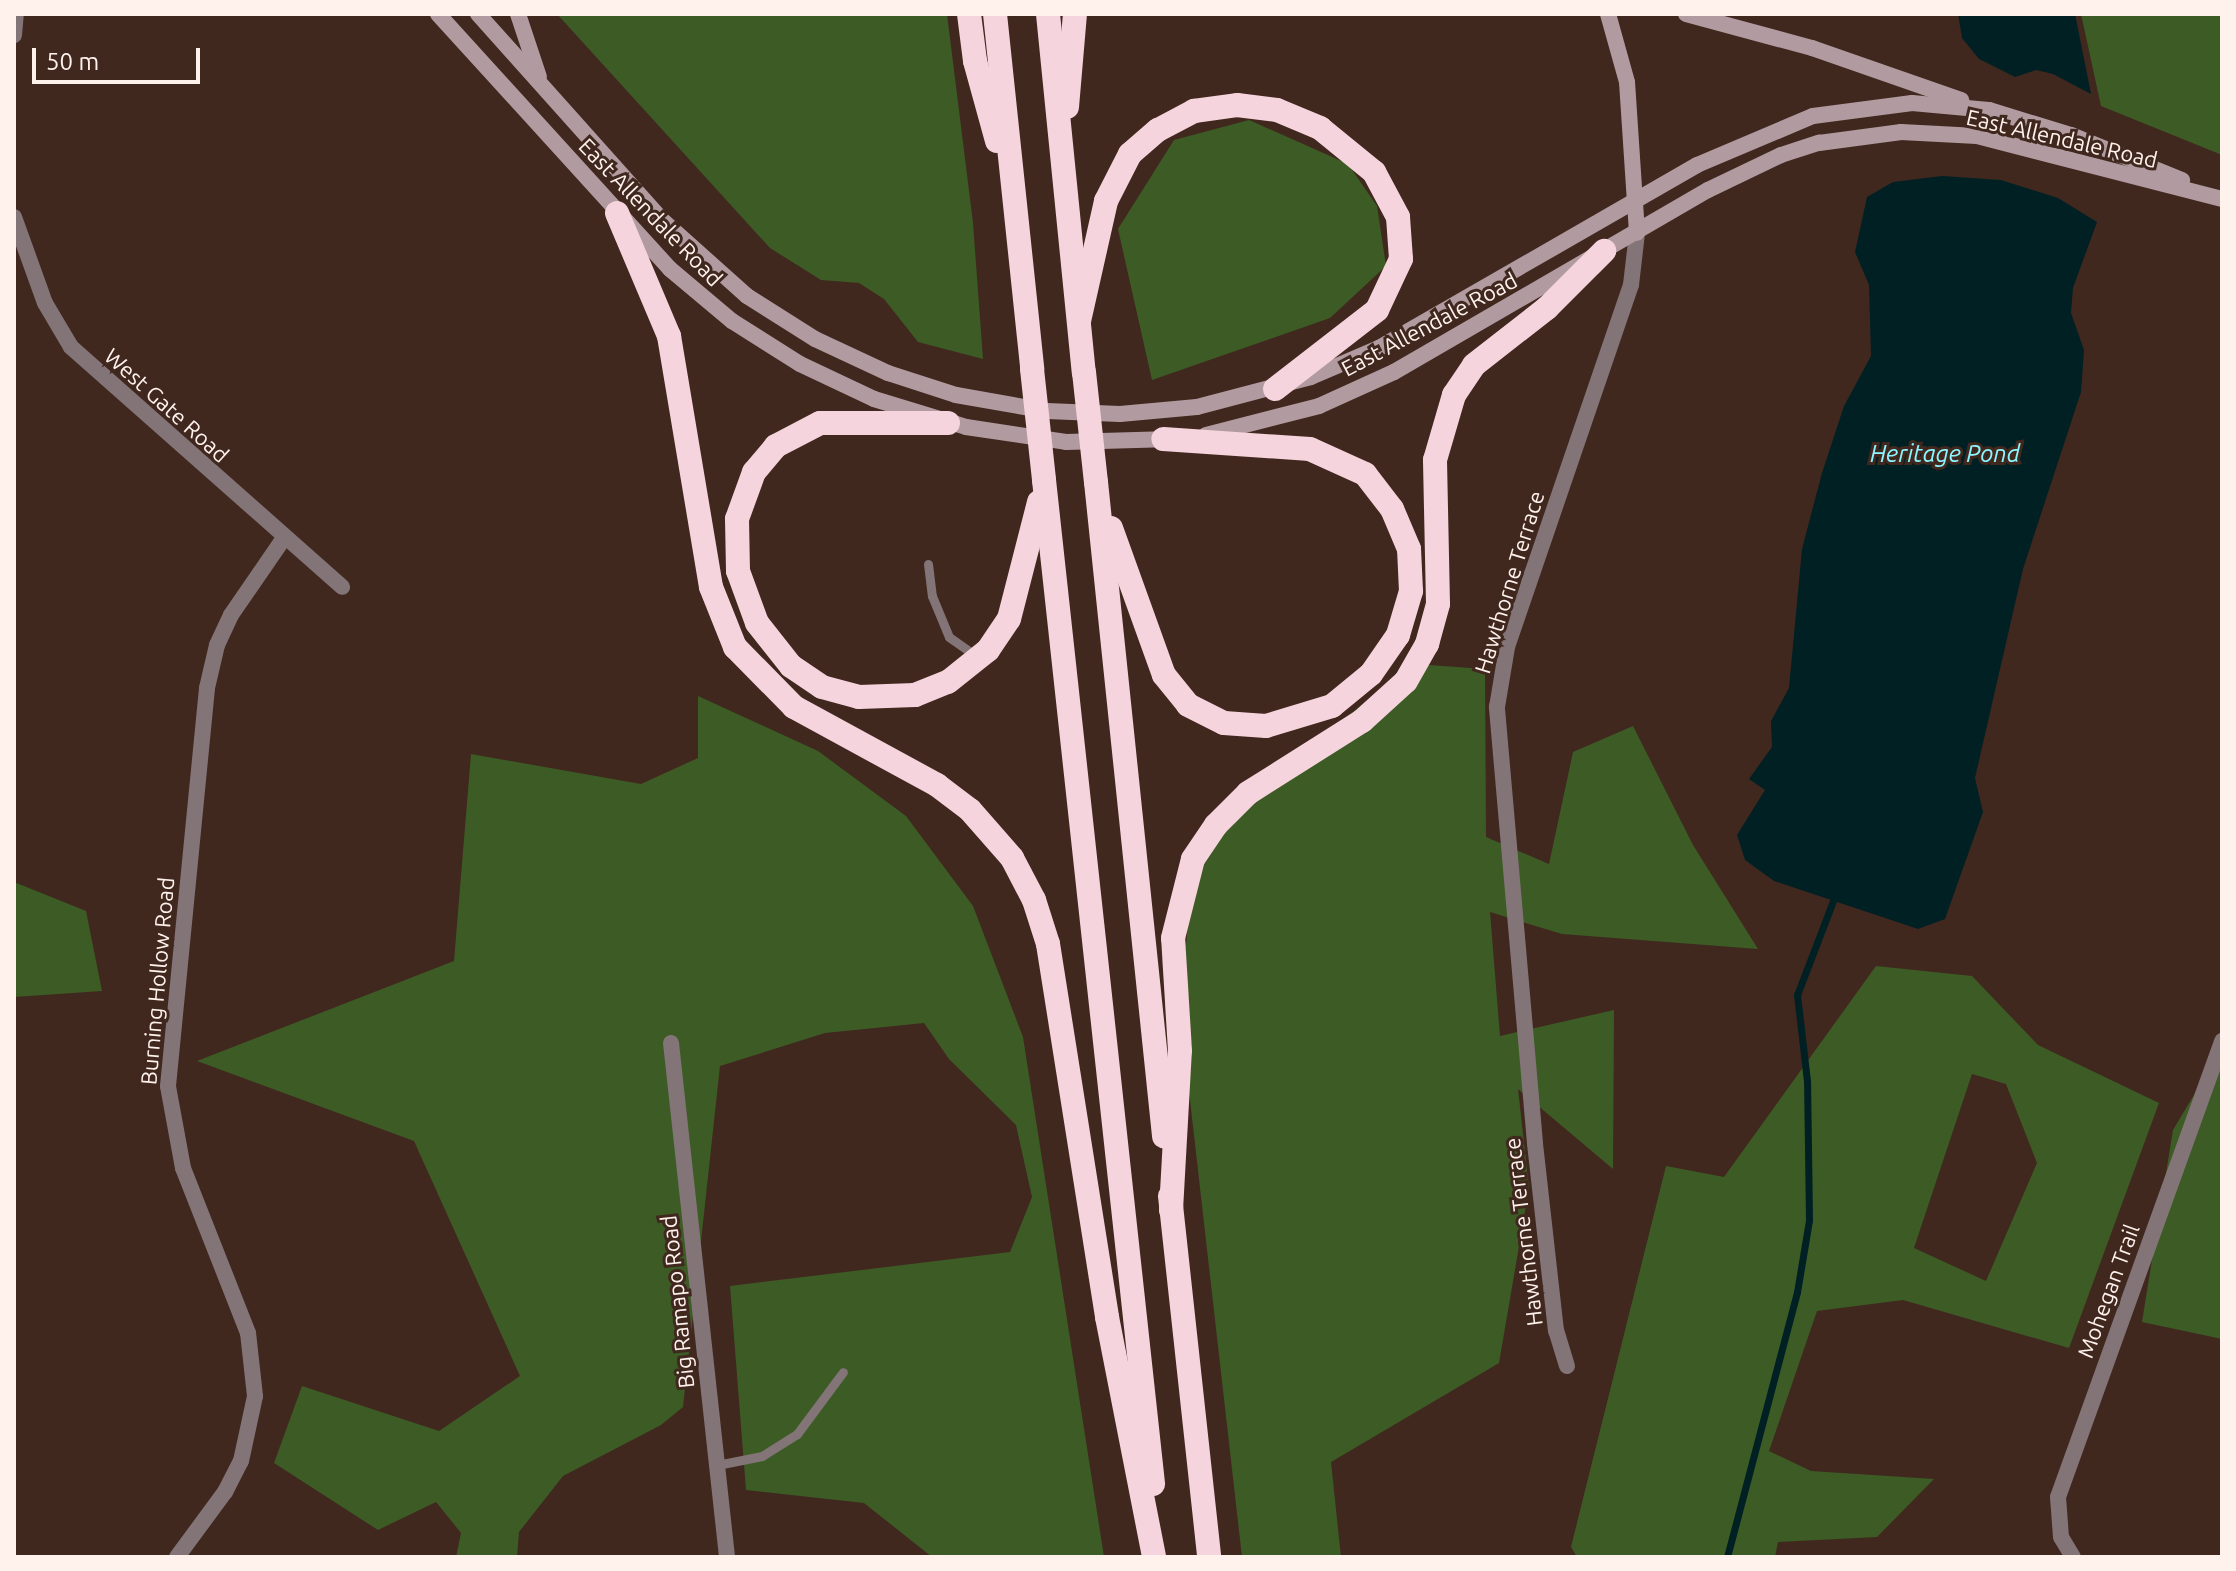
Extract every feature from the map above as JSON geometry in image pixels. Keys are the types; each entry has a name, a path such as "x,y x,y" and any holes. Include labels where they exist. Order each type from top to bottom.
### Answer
{"highway":[{"path":"969,14 975,61 1016,209"},
{"path":"995,14 1161,1557"},
{"path":"1048,14 1209,1557"},
{"path":"1062,153 1075,14"},
{"path":"1079,321 1106,201 1130,154 1158,130 1194,111 1237,105 1277,110 1320,128 1374,172 1393,203 1401,246 1398,273 1377,310 1275,389"},
{"path":"617,213 669,336 711,587 735,647 794,707 937,785 970,810 1012,858 1034,900 1048,944 1107,1317 1154,1557"},
{"path":"1171,1210 1180,1051 1173,938 1193,859 1216,825 1248,793 1362,721 1406,681 1427,644 1438,604 1435,460 1454,395 1474,365 1547,308 1604,251"},
{"path":"948,423 838,421 790,436 765,458 746,490 737,519 735,553 748,606 767,640 822,687 868,698 915,695 948,682 980,658 1000,635 1015,604 1044,480"},
{"path":"1096,482 1154,656 1188,705 1224,723 1266,726 1311,715 1351,693 1386,655 1411,591 1405,538 1379,490 1349,463 1310,449 1163,439"}],"main road":[{"name":"East Allendale Road","path":"438,14 617,213 700,296 766,344 837,384 948,423 1050,441 1163,439 1237,429 1319,406 1430,353 1604,251 1781,155 1859,136 1901,132 1977,136 2222,198"},
{"name":"East Allendale Road","path":"478,14 710,266 782,320 851,358 956,395 1047,411 1158,411 1275,389 1379,348 1634,200 1753,137 1813,116 1912,103 1989,110 2071,135 2222,198"},
{"path":"518,14 542,86"},
{"name":"Hawthorne Terrace","path":"1608,14 1627,82 1637,233"},
{"path":"1686,14 1793,44 1989,110"}],"street":[{"path":"14,35 16,14"},
{"name":"West Gate Road","path":"14,217 45,303 71,347 342,587"},
{"name":"Hawthorne Terrace","path":"1567,1366 1556,1331 1535,1143 1497,707 1507,647 1631,285 1637,233"},
{"name":"Burning Hollow Road","path":"177,1557 225,1492 241,1461 255,1396 248,1333 183,1168 168,1086 207,688 217,645 231,615 284,538"},
{"name":"Mohegan Trail","path":"2073,1557 2061,1537 2058,1497 2222,1041"},
{"name":"Big Ramapo Road","path":"671,1043 727,1557"}],"lane":[{"path":"928,564 932,596 949,637 980,658"},
{"path":"717,1465 762,1456 788,1441 814,1416 843,1372"}],"green space":[{"path":"557,14 947,14 973,223 983,359 918,342 884,299 859,283 821,280 770,248"},
{"path":"2081,14 2222,14 2222,155 2101,106"},
{"path":"1249,120 1348,164 1377,206 1386,266 1330,318 1152,380 1118,229 1174,140"},
{"path":"1414,664 1485,669 1486,837 1549,864 1573,752 1633,726 1693,845 1758,949 1562,934 1490,912 1500,1036 1614,1010 1613,1169 1518,1089 1529,1188 1499,1363 1331,1462 1341,1557 1242,1557 1180,1012 1195,844 1290,761"},
{"path":"698,696 818,751 906,816 973,906 1023,1037 1104,1557 932,1557 864,1503 746,1490 730,1286 1010,1252 1032,1197 1016,1125 949,1059 924,1023 825,1033 720,1066 683,1407 661,1425 563,1476 519,1532 517,1557 456,1557 461,1533 436,1502 378,1530 274,1463 302,1386 439,1431 520,1376 414,1141 197,1061 454,961 471,754 641,784 698,758"},
{"path":"14,882 86,911 102,991 14,997"},
{"path":"1876,966 1972,976 2038,1045 2159,1103 2069,1348 1903,1300 1817,1311 1769,1451 1811,1471 1934,1479 1877,1537 1778,1542 1775,1557 1577,1557 1571,1547 1666,1166 1724,1177","holes":["1972,1074 2006,1084 2037,1163 1986,1281 1914,1248"]},
{"path":"2222,1048 2222,1339 2142,1322 2173,1130"}],"water":[{"path":"1958,14 2075,14 2091,94 2053,74 2036,70 2015,77 1979,59 1962,38"},
{"name":"Heritage Pond","path":"1942,176 2001,180 2058,198 2097,222 2073,288 2071,313 2084,350 2081,392 2023,569 1975,778 1983,812 1945,919 1918,929 1774,881 1745,860 1737,835 1765,790 1749,779 1772,747 1771,721 1789,688 1802,549 1822,473 1844,406 1871,356 1869,285 1855,252 1867,197 1893,182"}],"waterway":[{"path":"1727,1557 1797,1292 1809,1220 1807,1081 1797,995 1836,893"}]}
